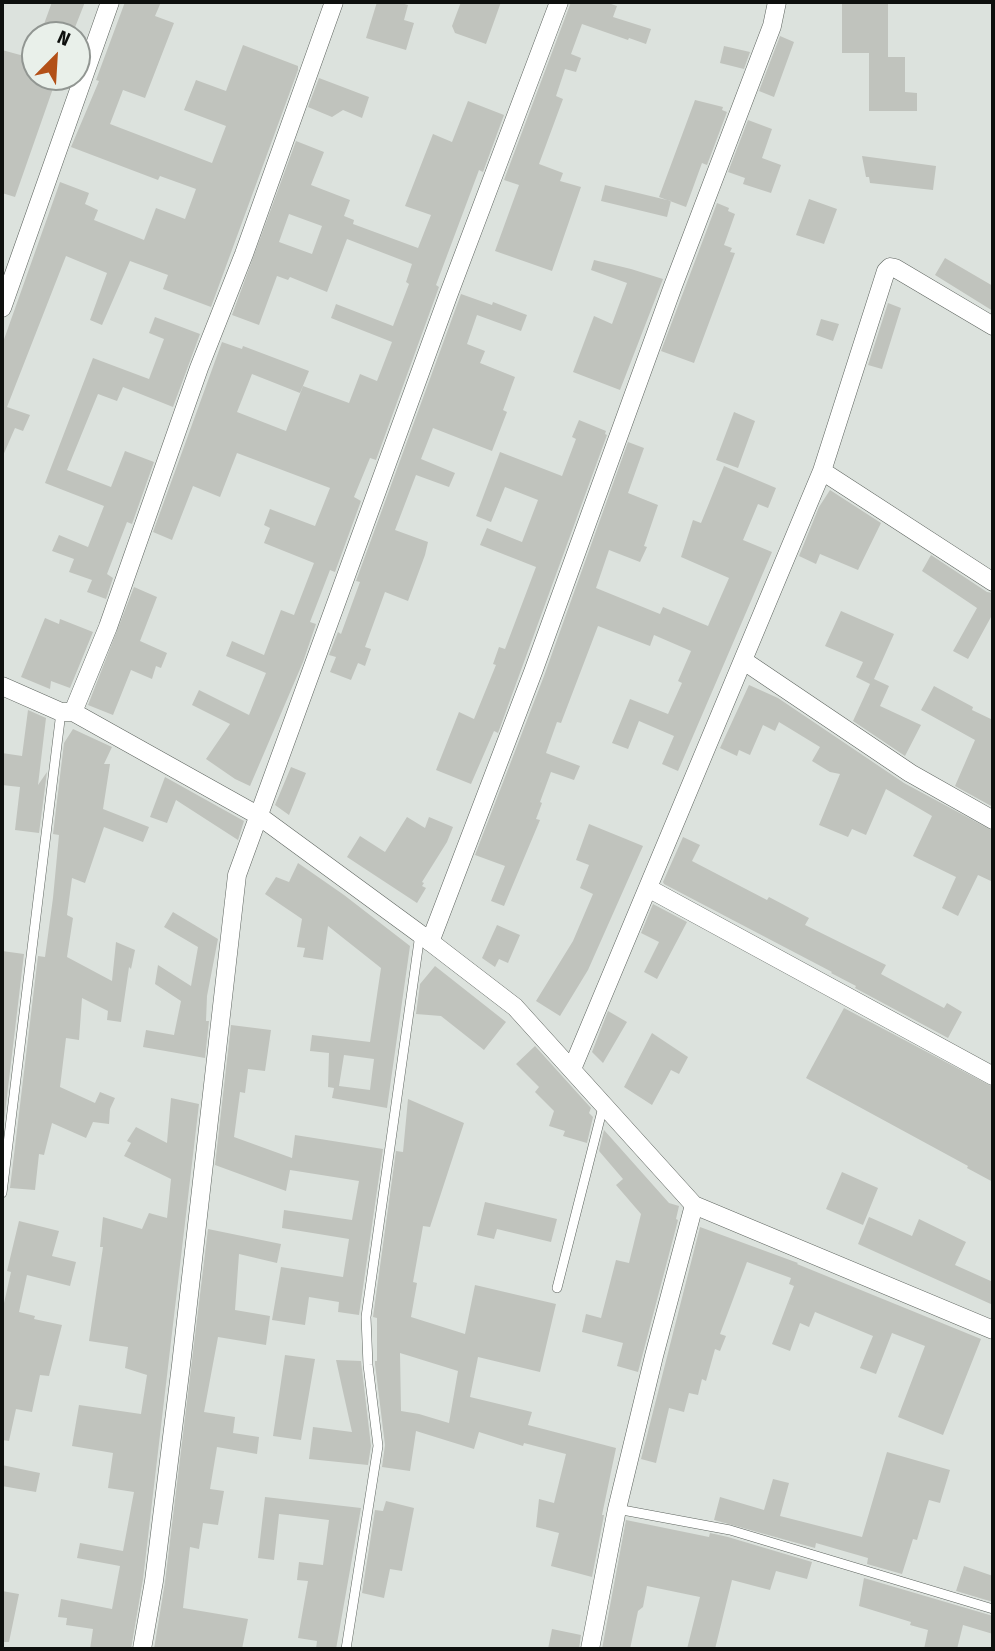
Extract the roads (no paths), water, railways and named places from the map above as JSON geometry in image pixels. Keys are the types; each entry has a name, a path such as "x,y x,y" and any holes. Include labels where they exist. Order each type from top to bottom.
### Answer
{"street":[{"path":"2,308 110,2"},
{"path":"67,712 108,626 199,368 244,254 334,2"},
{"path":"142,1649 154,1581 181,1365 237,875 448,296 559,2"},
{"path":"425,938 533,672 673,286 772,26 777,2"},
{"path":"572,1069 822,471 881,282 890,267 993,326"},
{"path":"822,471 993,582"},
{"path":"744,661 910,773 993,820"},
{"path":"2,686 67,712 259,816 425,938 516,1007 694,1205 993,1330"},
{"path":"648,888 993,1076"},
{"path":"590,1649 617,1510 694,1205"}],"lane":[{"path":"2,1193 67,712"},
{"path":"346,1649 378,1446 368,1365 366,1317 425,938"},
{"path":"557,1288 604,1103"},
{"path":"617,1510 730,1530 993,1609"}]}
